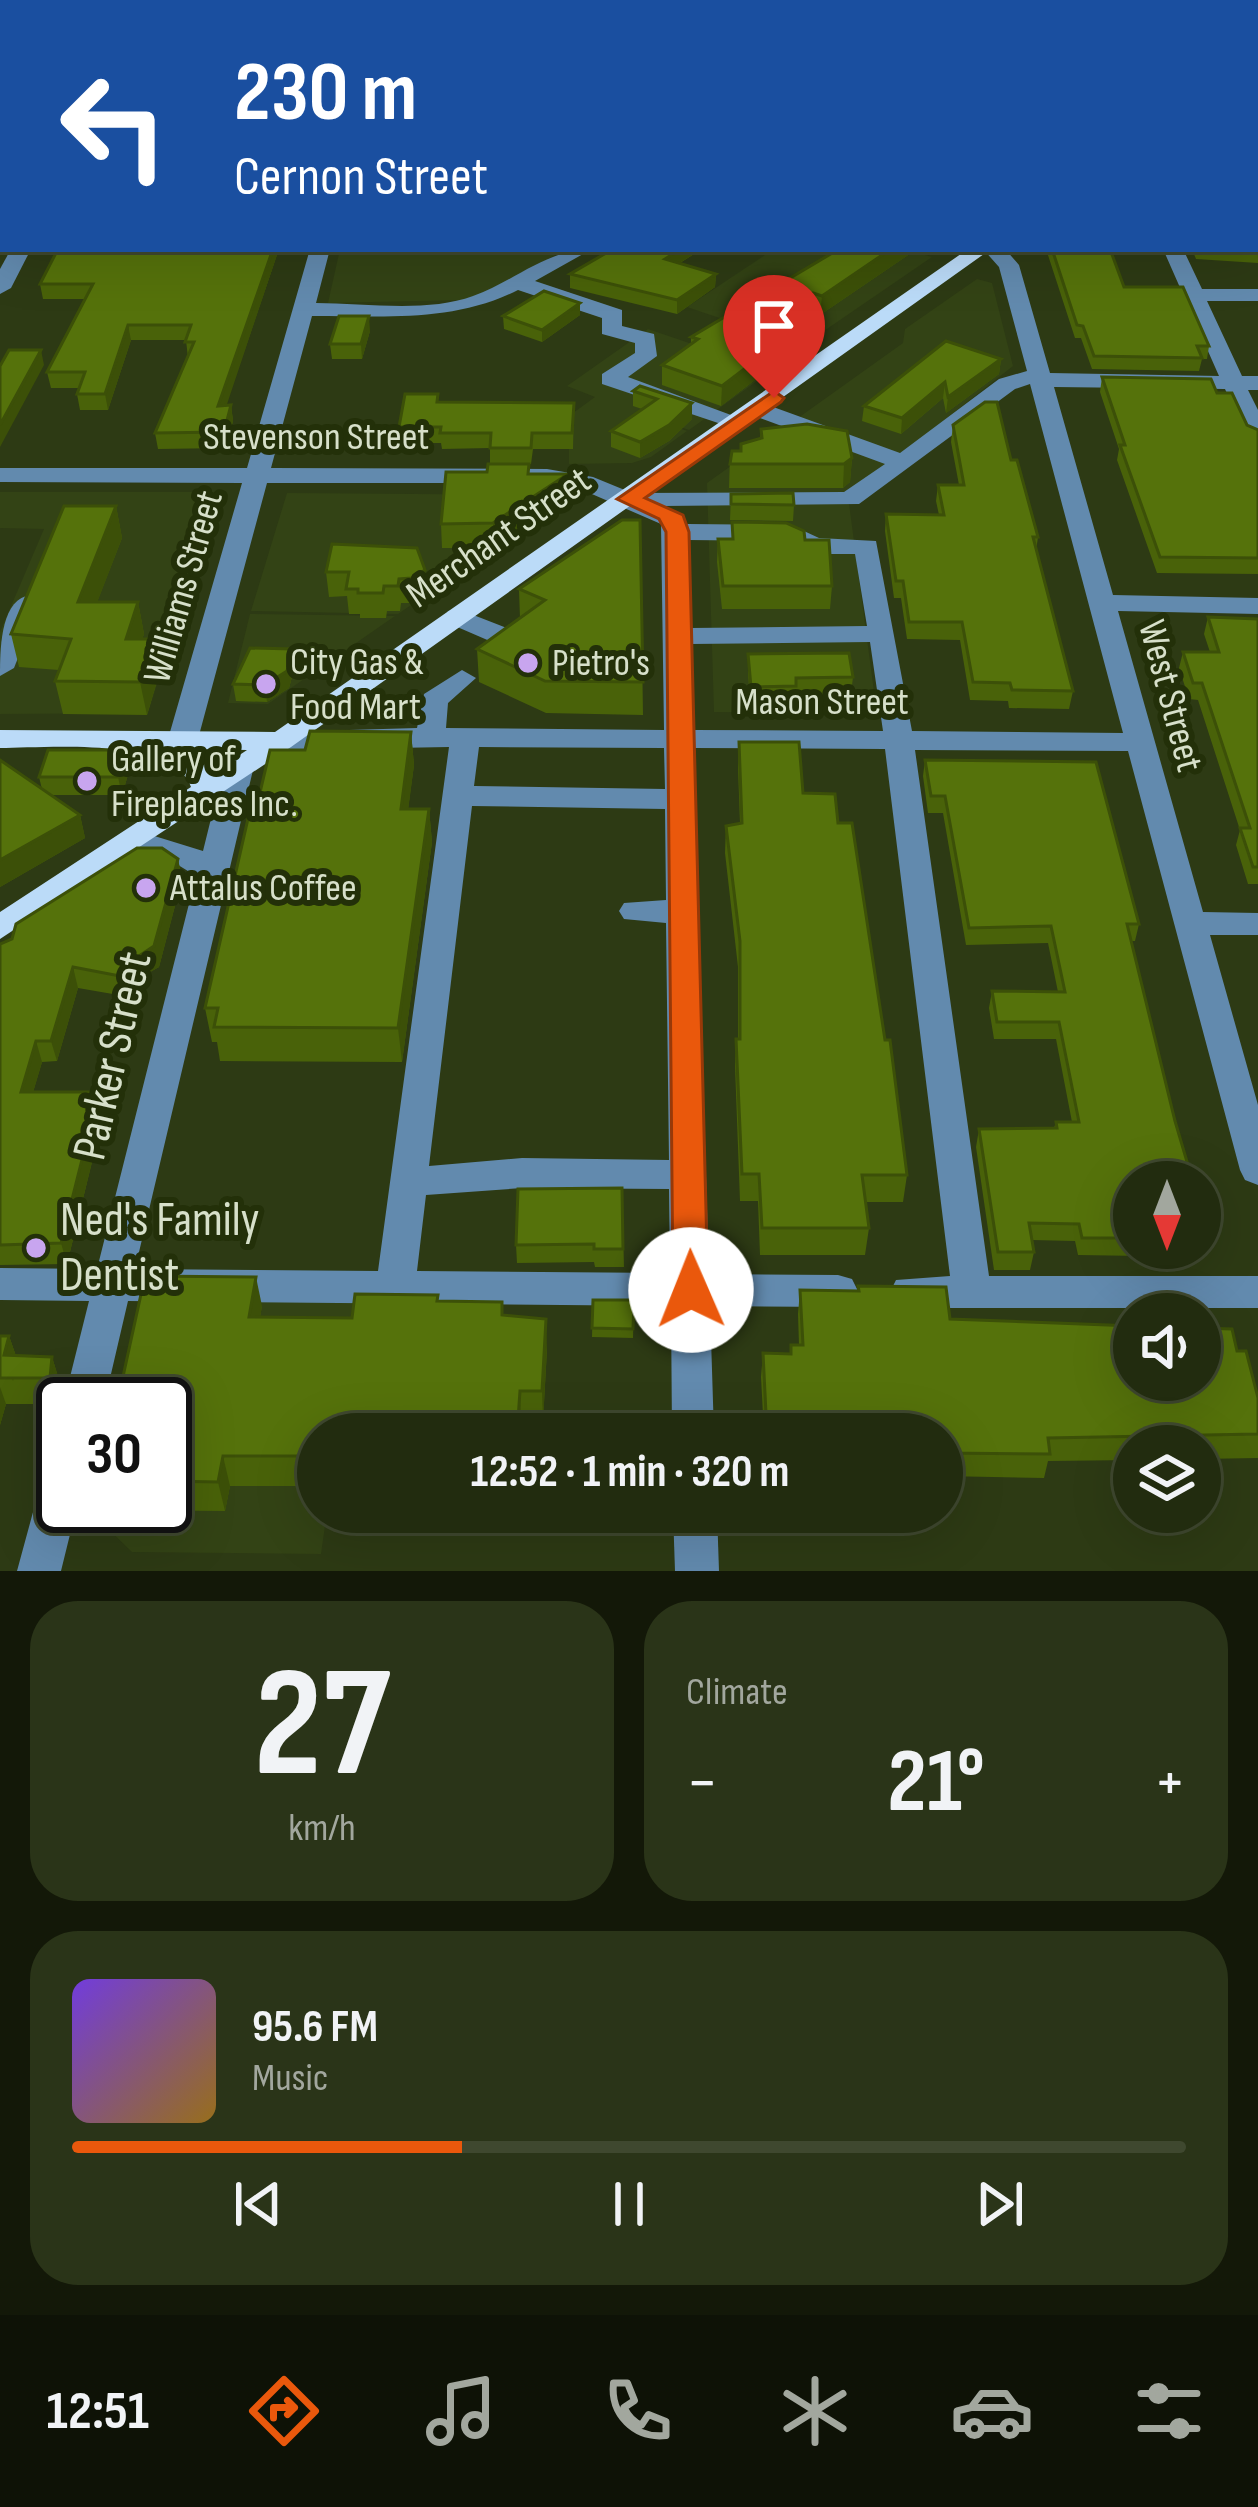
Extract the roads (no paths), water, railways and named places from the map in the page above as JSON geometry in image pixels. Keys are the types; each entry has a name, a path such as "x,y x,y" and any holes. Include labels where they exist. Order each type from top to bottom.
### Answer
{"main road":[{"name":"Merchant Street","path":"0,928 281,741 977,252"},
{"name":"Mason Street","path":"0,739 281,741"},
{"path":"110,741 169,751 196,766 206,777 207,791"}],"street":[{"path":"0,288 20,252"},
{"name":"Williams Street","path":"183,739 319,252"},
{"path":"302,309 456,308 522,284 578,252"},
{"name":"West Street","path":"996,252 1009,265 1255,1152"},
{"path":"1174,252 1193,295 1246,383 1258,436"},
{"path":"522,284 614,316 610,329 646,339 646,356 610,380 903,462"},
{"path":"1193,295 1258,295"},
{"path":"628,499 838,500 862,494 1007,384 1040,378 1246,383"},
{"name":"Stevenson Street","path":"0,475 547,476 584,482 628,499"},
{"path":"63,512 77,476"},
{"path":"862,494 972,1292"},
{"path":"628,499 667,514 677,532 693,1413"},
{"path":"677,532 791,533 814,546 867,546"},
{"path":"0,668 36,579"},
{"path":"1104,603 1258,606"},
{"path":"431,738 434,700 512,640 458,617"},
{"path":"679,635 882,634"},
{"path":"395,1289 465,738"},
{"name":"Mason Street","path":"281,741 1141,742"},
{"name":"Parker Street","path":"90,1377 238,770"},
{"path":"457,796 682,799"},
{"path":"135,840 181,852 212,872"},
{"path":"635,911 684,912"},
{"path":"1193,923 1258,924"},
{"path":"408,1182 522,1173 688,1175"},
{"path":"0,1284 1258,1292"},
{"path":"39,1571 49,1533"},
{"path":"696,1533 697,1571"}],"place":[{"name":"Pietro's","path":"528,663"},
{"name":"City Gas & Food Mart","path":"266,684"},
{"name":"Gallery of Fireplaces Inc.","path":"87,781"},
{"name":"Attalus Coffee","path":"146,888"},
{"name":"Ned's Family Dentist","path":"36,1248"}]}
